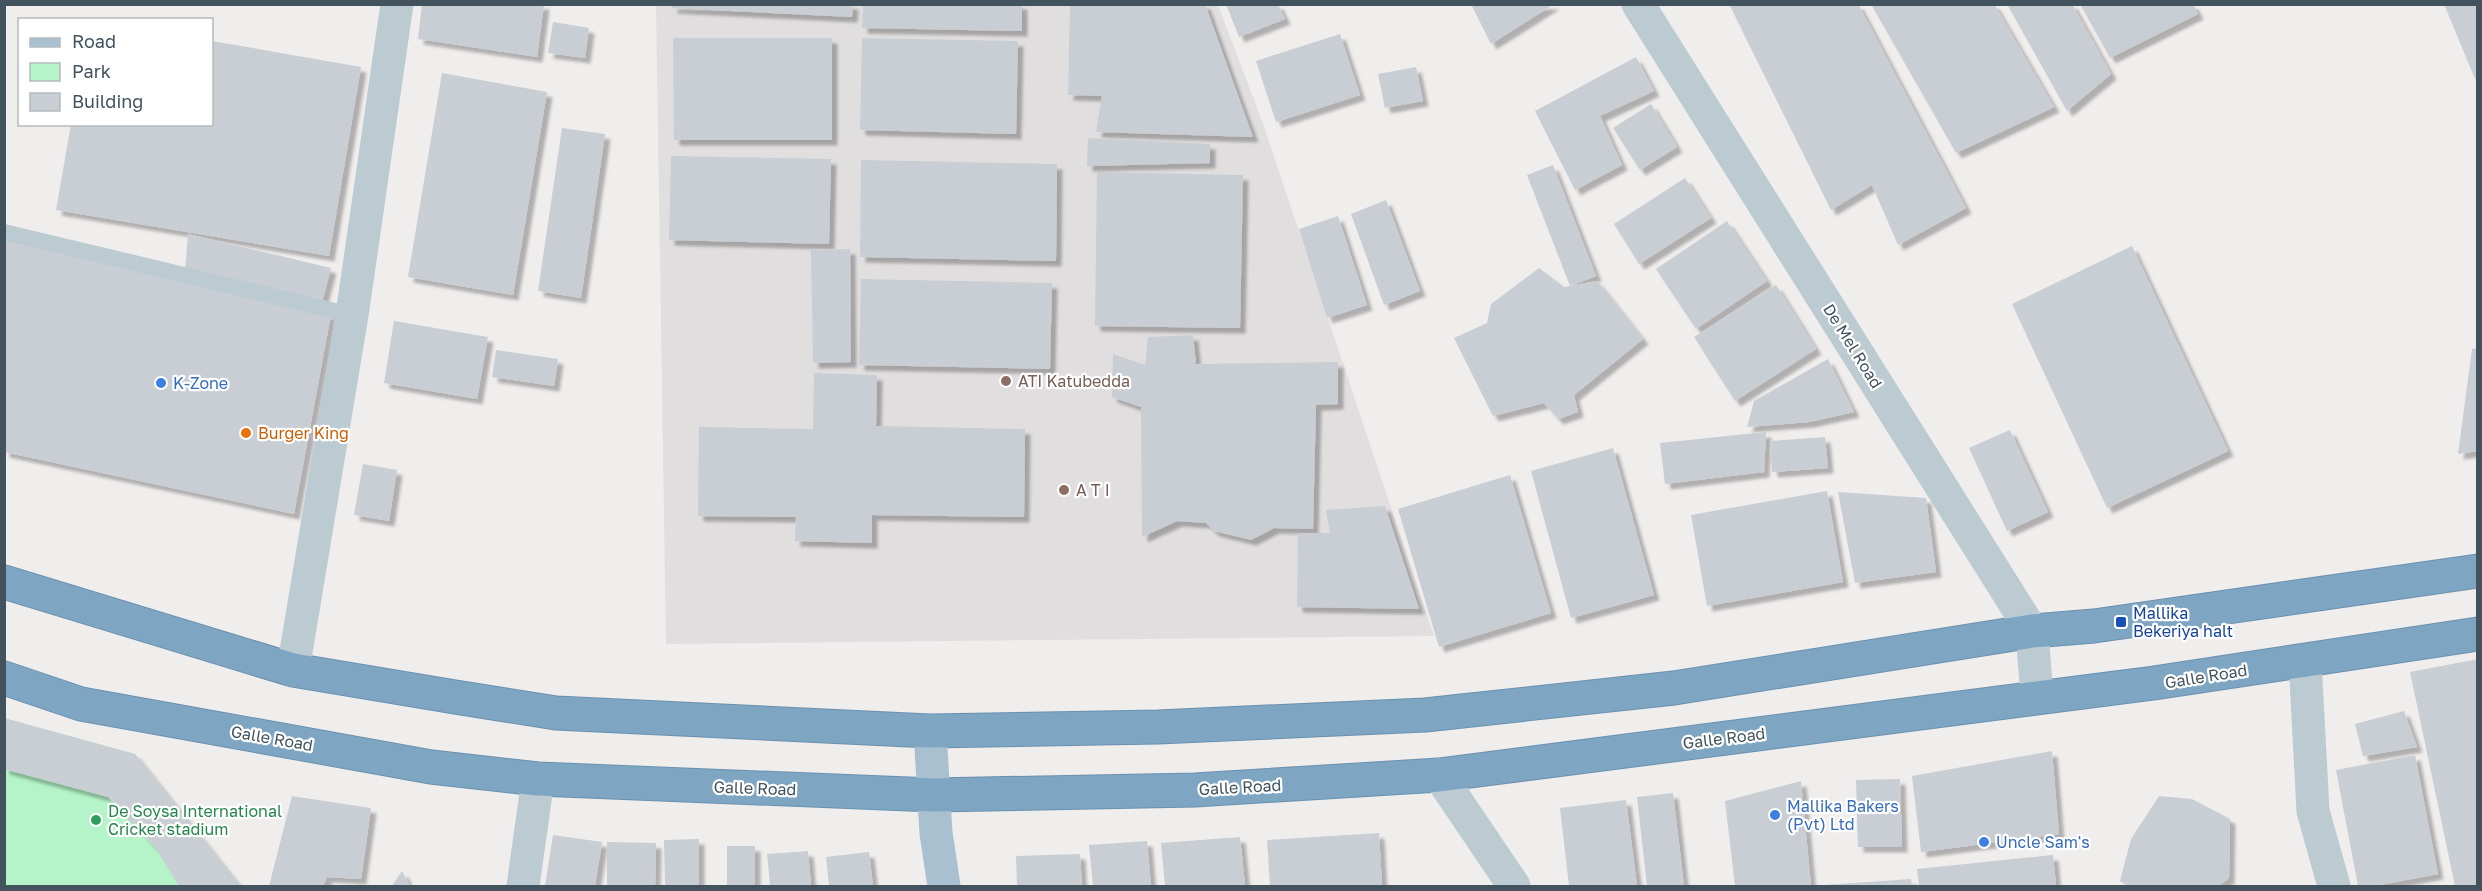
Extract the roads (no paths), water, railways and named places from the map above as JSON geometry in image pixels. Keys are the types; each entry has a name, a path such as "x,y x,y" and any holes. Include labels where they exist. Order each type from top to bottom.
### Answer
{"highway":[{"path":"4,582 293,670 556,713 930,730 1158,727 1425,715 1674,688 2032,630 2103,624 2478,571"},
{"name":"Galle Road","path":"4,678 81,704 432,767 538,779 933,795 1195,790 1439,776 2154,683 2478,634"}],"main road":[{"path":"930,730 936,833 944,886"}],"street":[{"path":"293,670 352,315 397,4"},
{"name":"De Mel Road","path":"1638,4 2032,630 2037,697"},
{"path":"2305,661 2313,812 2334,886"},
{"path":"1439,776 1514,886"},
{"path":"523,886 538,779"}],"lane":[{"path":"4,232 352,315"}],"place":[{"name":"ATI Katubedda","path":"1006,381"},
{"name":"K-Zone","path":"161,383"},
{"name":"Burger King","path":"246,433"},
{"name":"A T I","path":"1064,490"},
{"name":"Mallika Bekeriya halt","path":"2121,622"},
{"name":"Mallika Bakers (Pvt) Ltd","path":"1775,815"},
{"name":"De Soysa International Cricket stadium","path":"96,820"},
{"name":"Uncle Sam's","path":"1984,842"}]}
